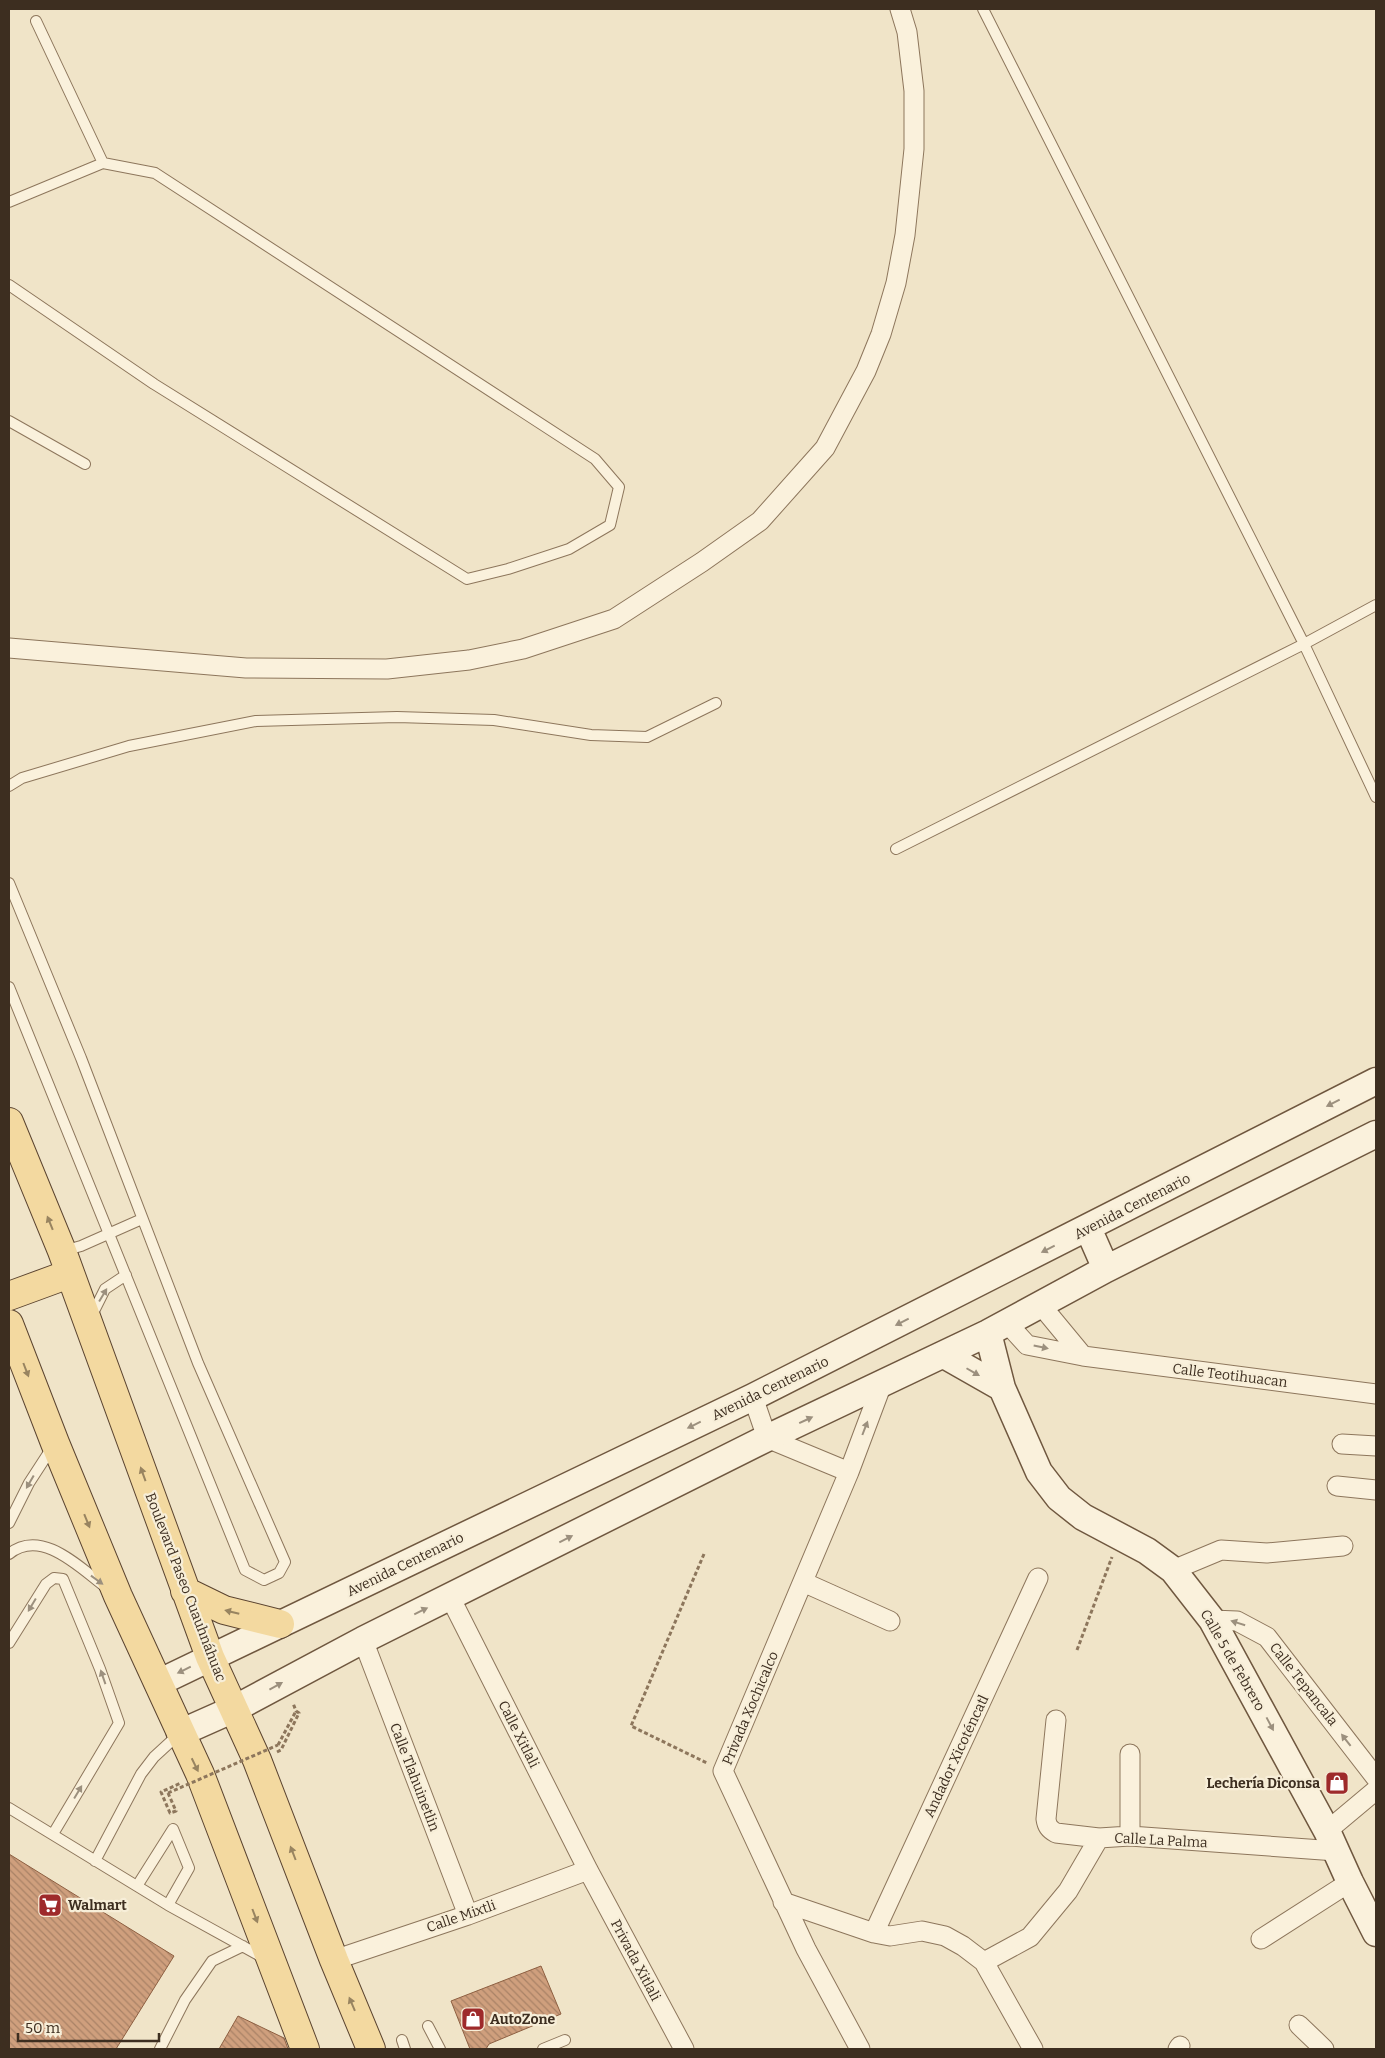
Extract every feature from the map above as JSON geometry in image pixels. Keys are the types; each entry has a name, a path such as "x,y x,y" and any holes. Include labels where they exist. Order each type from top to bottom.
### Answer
{"main road":[{"name":"Boulevard Paseo Cuauhnáhuac","path":"9,1122 89,1322 210,1657 234,1709 268,1753 334,1960 371,2049"},
{"path":"9,1296 66,1263"},
{"path":"9,1324 55,1443 118,1596 200,1774 305,2049"},
{"path":"185,1591 224,1610 280,1624"}],"street":[{"path":"9,648 246,668 387,668 469,660 522,649 614,619 702,562 760,521 825,448 866,371 881,334 896,283 903,245 914,149 914,91 907,32 900,9"},
{"name":"Avenida Centenario","path":"158,1683 753,1397 1376,1081"},
{"path":"180,1734 234,1709 363,1640 767,1438 998,1328 1106,1269 1376,1134"},
{"path":"1088,1228 1106,1269"},
{"path":"1040,1304 1083,1356"},
{"name":"Calle Teotihuacan","path":"998,1328 1028,1344 1083,1356 1376,1394"},
{"name":"Calle 5 de Febrero","path":"998,1328 1002,1388 1039,1472 1059,1498 1083,1517 1147,1551 1173,1570 1212,1620 1332,1841 1350,1882 1376,1932"},
{"path":"944,1355 1002,1388"},
{"name":"Privada Xochicalco","path":"860,2049 783,1902 723,1771 849,1472 882,1384"},
{"path":"753,1397 767,1438 849,1472"},
{"path":"1342,1444 1376,1446"},
{"path":"1337,1486 1376,1490"},
{"path":"1173,1570 1221,1550 1267,1553 1344,1546"},
{"name":"Andador Xicoténcatl","path":"874,1933 1038,1578"},
{"path":"803,1582 890,1621"},
{"name":"Calle Xitlali","path":"450,1597 588,1870"},
{"name":"Calle Tepancala","path":"1212,1620 1237,1621 1267,1637 1376,1778"},
{"name":"Calle Tlahuinetlin","path":"363,1640 468,1914"},
{"path":"1056,1720 1047,1825 1050,1830 1056,1833 1100,1838"},
{"path":"1130,1754 1130,1836"},
{"path":"1332,1841 1376,1790"},
{"name":"Calle La Palma","path":"984,1962 1030,1937 1068,1891 1100,1838 1130,1836 1332,1841"},
{"name":"Calle Mixtli","path":"334,1960 588,1870"},
{"name":"Privada Xitlali","path":"588,1870 684,2049"},
{"path":"1261,1939 1350,1882"},
{"path":"783,1902 874,1933 890,1936 922,1930 945,1936 963,1946 984,1962 1033,2049"},
{"path":"1299,2026 1324,2049"}],"lane":[{"path":"983,9 1304,644 1376,797"},
{"path":"36,21 103,163"},
{"path":"9,202 103,163 155,173 595,459 619,487 610,525 570,549 508,569 467,579 154,384 9,286"},
{"path":"9,421 85,464"},
{"path":"896,848 1304,644 1376,605"},
{"path":"9,786 22,778 129,746 256,721 397,717 494,720 591,734 647,736 716,703"},
{"path":"9,883 81,1058 198,1363 286,1562 279,1573 264,1580 245,1570 9,987"},
{"path":"66,1263 109,1234 142,1219"},
{"path":"89,1322 105,1289 126,1275"},
{"path":"9,1522 29,1483 55,1443"},
{"path":"9,1554 22,1546 33,1544 50,1549 64,1556 118,1596"},
{"path":"9,1643 46,1584 54,1578 63,1580 100,1669 119,1723 53,1834"},
{"path":"96,1861 141,1774 154,1756 180,1734"},
{"path":"9,1808 168,1905 272,1962"},
{"path":"137,1886 174,1828 189,1868 168,1905"},
{"path":"160,2049 185,2000 212,1961 243,1946"},
{"path":"428,2026 440,2049"},
{"path":"543,2049 565,2040"}],"path":[{"path":"1076,1650 1120,1537"},
{"path":"704,1554 631,1726 723,1771"},
{"path":"161,1792 170,1813 176,1811 168,1793 268,1753 281,1750 299,1713 296,1711 268,1753"}],"building":[{"name":"Walmart","path":"9,1854 174,1956 116,2049 9,2049"},
{"path":"541,1966 561,2014 489,2044 486,2049 470,2049 451,2001"},
{"path":"238,2016 284,2038 288,2049 219,2049"}],"place":[{"name":"Lechería Diconsa","path":"1337,1783"},
{"name":"Walmart","path":"50,1905"},
{"name":"AutoZone","path":"473,2019"}]}
